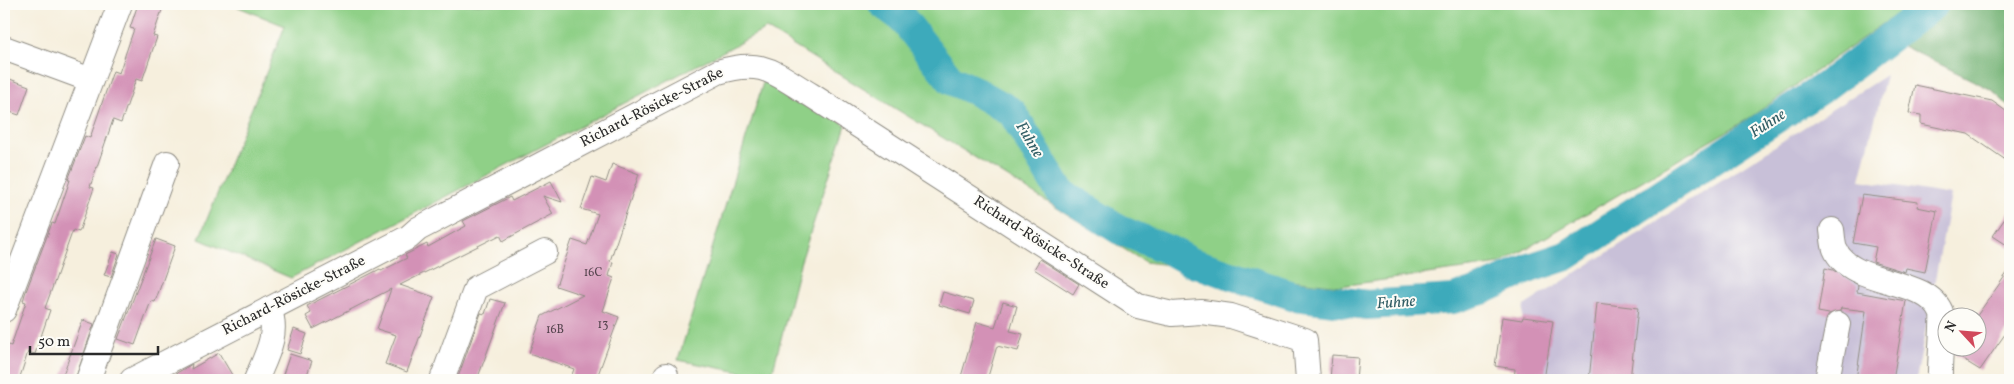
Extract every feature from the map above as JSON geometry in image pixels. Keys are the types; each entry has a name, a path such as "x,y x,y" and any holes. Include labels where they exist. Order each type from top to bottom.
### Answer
{"street":[{"path":"4,310 120,4"},
{"path":"4,48 91,80"},
{"name":"Richard-Rösicke-Straße","path":"132,380 269,310 718,72 749,65 770,70 811,95 1138,306 1172,314 1200,312 1231,316 1305,340 1308,380"},
{"path":"88,380 167,163"},
{"path":"1832,230 1835,250 1850,265 1865,274 1928,296 1937,304 1942,314 1938,360 1940,380"},
{"path":"442,380 476,288 545,252"},
{"path":"256,380 272,338 274,321 269,310"},
{"path":"1827,380 1838,324"}],"shaded area":[{"path":"1886,75 1860,180 1951,195 1916,380 1514,380 1524,306"}],"green space":[{"path":"231,4 1911,4 1748,119 1500,264 1340,286 1145,262 766,29 291,278 199,239 285,26"},
{"path":"1954,4 2010,4 2010,107 1990,89 1899,44"},
{"path":"766,73 846,125 800,264 771,378 678,360"}],"building":[{"path":"138,4 155,4 163,7 153,36 157,37 142,81 136,79 121,123 113,120 90,187 94,188 79,232 73,230 45,308 50,310 35,354 28,352 19,380 4,380 4,343 11,346 26,302 23,301 25,294 52,223 55,224 70,180 68,180 85,136 90,138 113,71 119,73 134,29 130,28"},
{"path":"7,78 29,86 19,115 4,110 4,87"},
{"path":"1915,85 1992,101 2010,114 2010,163 1968,134 1921,124 1921,115 1909,113"},
{"path":"612,164 639,174 610,261 613,262 609,276 614,278 603,311 619,317 596,380 570,380 574,369 529,353 542,316 583,295 556,286 572,240 587,245 598,214 581,209 592,177 606,182"},
{"path":"551,181 562,202 543,196 553,214 503,241 500,235 400,285 434,297 407,372 385,364 396,335 377,329 391,289 313,329 306,316 311,313 307,306 380,269 381,271 407,258 405,255 427,244 428,247 466,226 463,221 510,197 512,201"},
{"path":"1862,195 1918,202 1917,207 1937,211 1925,272 1906,268 1905,272 1873,262 1876,247 1853,243"},
{"path":"2010,211 2010,247 1993,236"},
{"path":"156,239 175,246 155,302 151,301 135,345 118,339"},
{"path":"113,252 119,254 111,277 104,275"},
{"path":"1040,259 1079,284 1073,294 1034,269"},
{"path":"1825,268 1833,270 1858,285 1857,292 1906,301 1893,380 1856,380 1866,311 1841,308 1840,311 1829,314 1818,312"},
{"path":"2010,269 2010,327 1980,370 1957,356 1986,356 1986,306 1984,306"},
{"path":"943,292 974,301 970,314 939,305"},
{"path":"490,299 505,303 477,380 457,380 481,313 485,314"},
{"path":"1003,302 1017,306 1010,331 1023,334 1018,351 997,346 987,380 960,380 977,322 995,327"},
{"path":"1597,303 1638,308 1630,380 1589,380"},
{"path":"1502,317 1522,320 1523,317 1553,321 1544,380 1514,380 1515,369 1495,366"},
{"path":"83,320 94,324 75,380 61,380"},
{"path":"294,329 307,334 300,354 287,350"},
{"path":"219,353 235,380 171,380 176,377 175,374 192,364 191,369"},
{"path":"290,354 312,361 305,380 281,380"},
{"path":"1332,355 1358,357 1356,380 1330,380"}],"waterway":[{"name":"Fuhne","path":"883,4 902,18 951,80 1012,112 1060,192 1120,230 1171,251 1191,262 1295,296 1367,305 1453,299 1482,290 1530,268 1566,256 1824,87 1934,4"}]}
